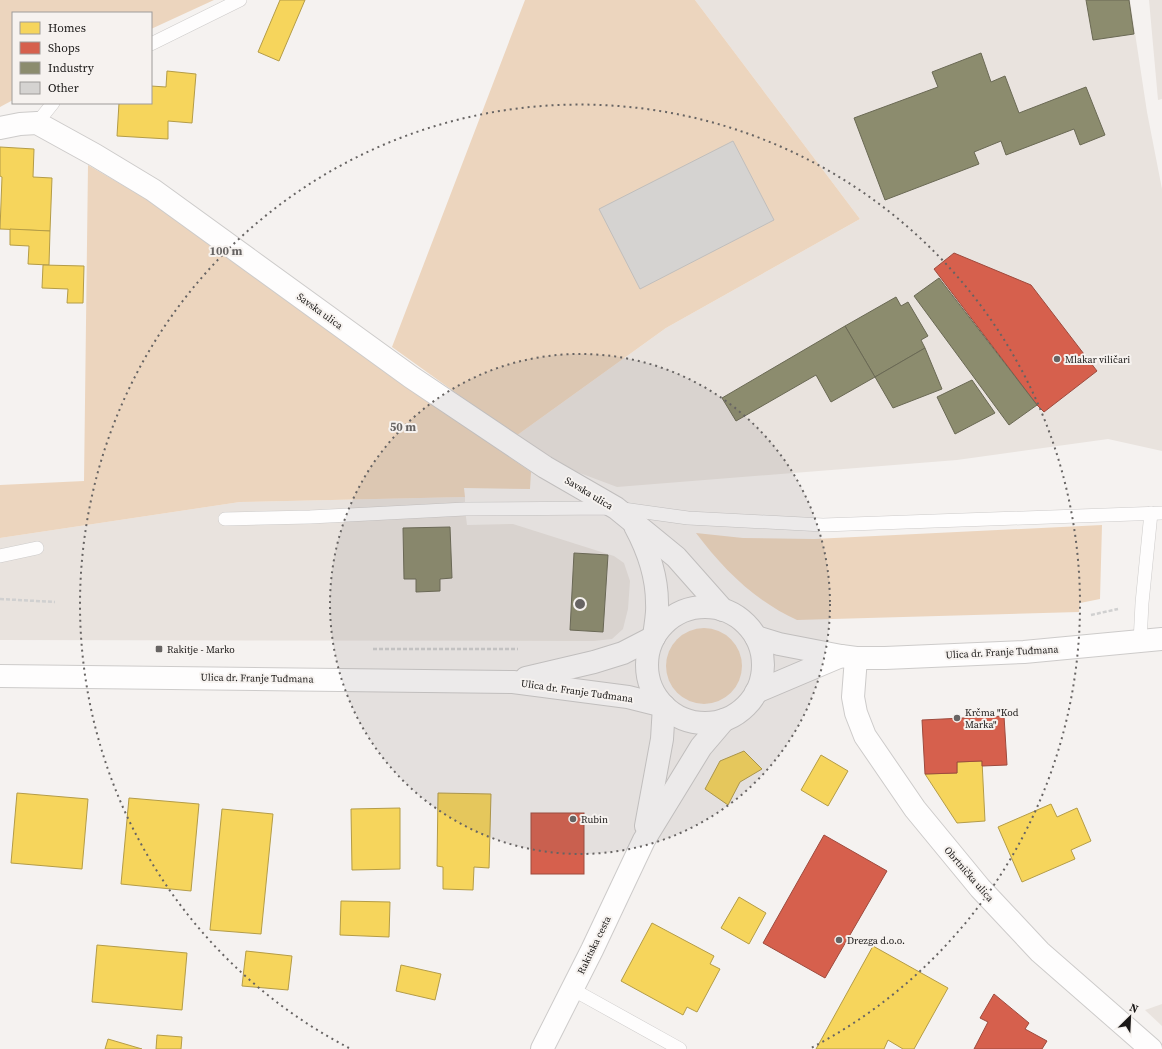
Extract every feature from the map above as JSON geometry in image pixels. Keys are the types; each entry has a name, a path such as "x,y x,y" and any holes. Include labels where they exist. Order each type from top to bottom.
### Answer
{"main road":[{"path":"0,128 20,124 37,123"},
{"name":"Savska ulica","path":"37,123 95,155 153,190 411,377 545,467 616,508 633,524 652,537 676,557 723,610"},
{"name":"Savska ulica","path":"633,524 645,545 653,570 657,603 654,637"},
{"path":"703,607 723,610 743,622 756,637 762,652 762,673 756,692 741,710 724,720 700,723 681,718 664,706 651,688 647,668 647,656 654,637 667,621 683,611 703,607"},
{"name":"Ulica dr. Franje Tuđmana","path":"513,682 594,662 623,653 654,637"},
{"name":"Ulica dr. Franje Tuđmana","path":"756,637 779,644 849,657 885,658 1024,652 1162,639"},
{"name":"Ulica dr. Franje Tuđmana","path":"756,692 849,657"},
{"name":"Obrtnička ulica","path":"849,657 856,713 865,736 915,810 980,888 1040,952 1151,1049"},
{"name":"Ulica dr. Franje Tuđmana","path":"0,676 513,682 628,697 664,706"},
{"name":"Rakitska cesta","path":"644,840 662,739 664,706"},
{"name":"Rakitska cesta","path":"542,1049 644,840 701,747 724,720"}],"lane":[{"path":"152,44 240,0"},
{"path":"37,123 52,104"},
{"path":"225,519 465,509 616,508 688,518 823,525 1156,513 1142,603 1140,642"},
{"path":"0,556 36,548"},
{"path":"572,989 680,1049"}],"path":[{"path":"0,599 55,602"},
{"path":"1090,615 1142,603"}],"shaded area":[{"path":"0,0 214,0 152,29 152,12 12,12 12,101 0,107"},
{"path":"525,0 695,0 860,219 666,328 516,436 392,347"},
{"path":"695,0 1130,0 1147,112 1162,189 1162,451 1108,439 957,460 617,487 577,472 516,436 666,328 860,219"},
{"path":"1149,0 1162,0 1162,99 1158,100"},
{"path":"88,165 148,200 404,384 531,472 530,489 464,488 465,497 240,502 0,538 0,485 84,481"},
{"path":"465,497 467,525 513,524 614,556 624,563 630,581 628,609 623,629 612,639 594,641 0,640 0,538 240,502"},
{"path":"1102,525 1100,599 1080,603 1079,612 797,620 767,603 741,583 717,559 696,533 743,538 814,539"},
{"path":"704,628 719,631 731,639 739,651 742,666 739,681 731,693 719,701 704,704 689,701 677,693 669,681 666,666 669,651 677,639 689,631"},
{"path":"1162,1004 1162,1026 1145,1010"}],"building: Homes":[{"path":"280,0 305,0 279,61 258,52"},
{"path":"167,71 196,74 192,123 168,121 168,139 117,136 119,104 152,104 152,86 166,87"},
{"path":"0,147 34,149 33,177 52,178 50,231 0,229 2,177 0,176"},
{"path":"10,229 50,231 49,265 28,264 29,246 10,245"},
{"path":"43,265 84,266 83,303 67,303 68,289 42,288"},
{"path":"744,751 762,769 740,782 728,805 705,789 720,761"},
{"path":"821,755 848,771 828,806 801,790"},
{"path":"982,761 985,821 957,823 925,774 957,773 957,762"},
{"path":"17,793 88,799 82,869 11,863"},
{"path":"438,793 491,794 489,868 474,867 473,890 443,889 443,867 437,866"},
{"path":"129,798 199,804 191,891 121,884"},
{"path":"1051,804 1057,817 1077,808 1091,841 1071,850 1075,859 1022,882 998,827"},
{"path":"400,808 400,869 352,870 351,809"},
{"path":"222,809 273,814 261,934 210,930"},
{"path":"739,897 766,913 749,944 721,928"},
{"path":"341,901 390,902 389,937 340,935"},
{"path":"652,923 714,956 710,964 720,969 697,1012 687,1007 683,1015 621,981"},
{"path":"97,945 187,953 182,1010 92,1002"},
{"path":"873,946 948,988 914,1049 903,1049 888,1040 884,1049 816,1049"},
{"path":"246,951 292,956 288,990 242,986"},
{"path":"401,965 441,974 435,1000 396,991"},
{"path":"157,1035 182,1037 181,1049 156,1049"},
{"path":"108,1039 142,1049 105,1049"}],"building: Shops":[{"path":"954,253 1031,285 1097,371 1044,412 1037,405 934,269"},
{"path":"1004,716 1007,765 982,766 982,761 957,762 957,773 925,774 922,720"},
{"path":"531,813 584,813 584,874 531,874"},
{"path":"824,835 887,871 825,978 763,943"},
{"path":"994,994 1029,1023 1025,1029 1047,1041 1042,1049 974,1049 988,1022 980,1018"}],"building: Industry":[{"path":"1086,0 1129,0 1134,34 1093,40"},
{"path":"981,53 991,82 1005,76 1019,113 1086,87 1105,135 1080,145 1074,129 1006,155 1001,141 974,152 979,164 885,200 854,118 938,87 932,72"},
{"path":"939,278 1037,405 1009,425 914,296"},
{"path":"896,297 901,306 908,302 928,336 921,340 925,348 875,377 845,326"},
{"path":"845,326 875,377 831,402 816,375 736,421 722,398"},
{"path":"925,348 942,389 893,408 875,377"},
{"path":"972,380 995,413 955,434 937,397"},
{"path":"450,527 452,578 440,579 440,591 416,592 416,579 404,579 403,528"},
{"path":"574,553 608,555 603,632 570,630"}],"building: Other":[{"path":"733,141 774,220 640,289 599,209"}],"place":[{"name":"Mlakar viličari","path":"1057,359"},
{"name":"Rakitje - Marko","path":"159,649"},
{"name":"Krčma \"Kod Marka\"","path":"957,718"},
{"name":"Rubin","path":"573,819"},
{"name":"Drezga d.o.o.","path":"839,940"}]}
